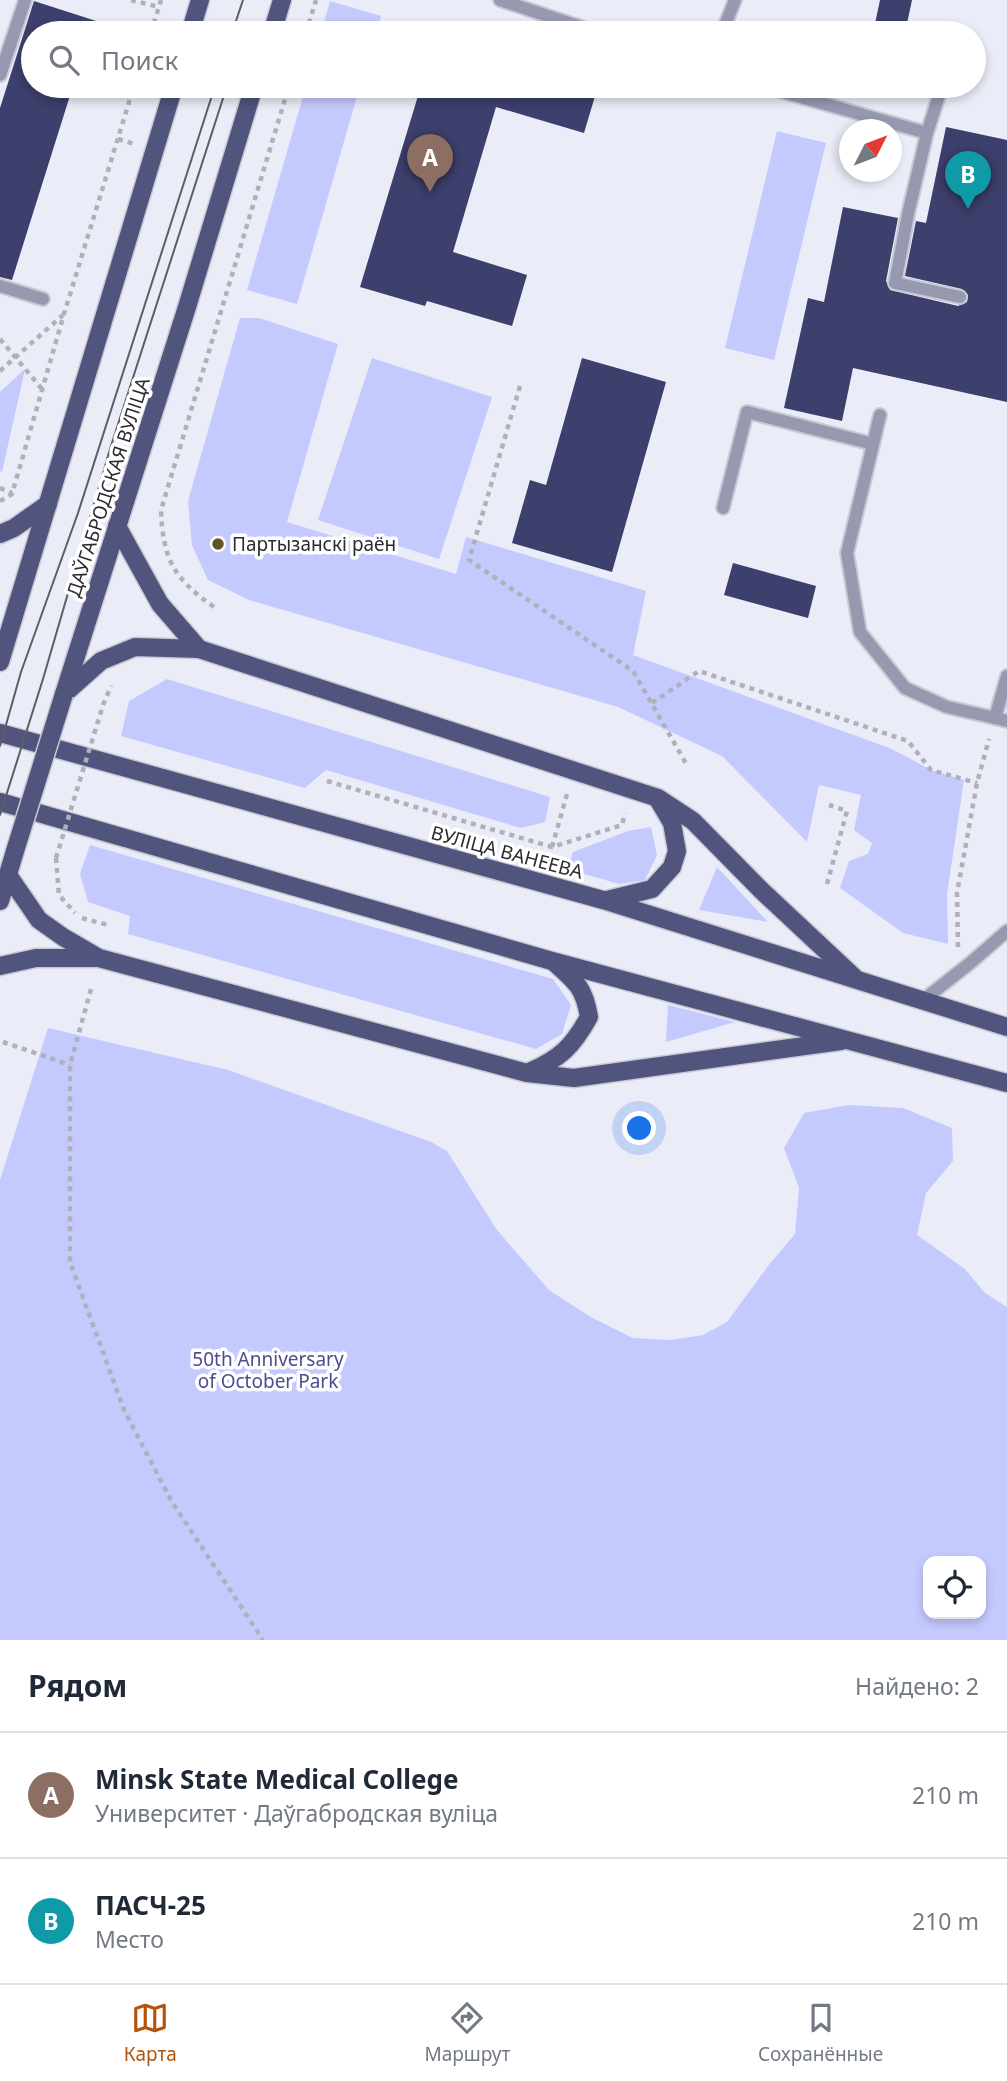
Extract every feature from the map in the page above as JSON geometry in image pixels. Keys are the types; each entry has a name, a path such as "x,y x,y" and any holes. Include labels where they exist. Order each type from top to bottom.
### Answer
{"main road":[{"path":"194,21 200,0"},
{"path":"276,21 282,0"},
{"path":"2,649 170,98"},
{"name":"ДАЎГАБРОДСКАЯ ВУЛІЦА","path":"0,901 250,98"},
{"path":"0,534 14,528 48,504"},
{"path":"117,526 160,604 198,649"},
{"path":"64,694 101,660 135,647 198,649 658,798 693,821 761,890 859,982"},
{"name":"ВУЛІЦА ВАНЕЕВА","path":"0,733 603,900 1003,1026"},
{"path":"603,900 652,890 672,867 677,850 672,823 658,798"},
{"path":"0,802 552,961 1007,1083"},
{"path":"8,875 39,920 99,958"},
{"path":"0,966 36,958 99,958 527,1073 574,1078 852,1040"},
{"path":"527,1073 552,1063 568,1047 589,1017 586,999 578,983 552,961"}],"lane":[{"path":"0,75 24,0"},
{"path":"500,0 563,21"},
{"path":"727,21 735,0"},
{"path":"804,98 927,133"},
{"path":"938,98 908,214 895,283 960,296"},
{"path":"0,286 43,299"},
{"path":"723,508 747,412 873,444"},
{"path":"880,415 847,553 860,632 905,688 947,707 1001,720 1007,676"},
{"path":"922,1001 1007,931"}],"path":[{"path":"131,0 159,7"},
{"path":"155,21 161,0"},
{"path":"310,21 316,0"},
{"path":"0,501 12,494 130,98"},
{"path":"214,607 189,587 172,563 162,539 161,510 285,98"},
{"path":"0,370 64,314"},
{"path":"0,339 42,389"},
{"path":"520,386 469,560 633,671 688,766"},
{"path":"0,488 12,494"},
{"path":"652,703 699,671 908,741 931,770 977,783"},
{"path":"108,925 78,917 59,895 56,858 112,683"},
{"path":"958,948 957,893 977,783 1001,720"},
{"path":"327,781 552,847 622,825 626,814 614,810"},
{"path":"552,847 568,794 579,798"},
{"path":"827,884 847,811 829,805"},
{"path":"91,989 70,1065 70,1262 124,1410 172,1502 263,1640"},
{"path":"4,1042 70,1065"}],"green space":[{"path":"330,1 381,16 380,21 324,21"},
{"path":"303,98 357,98 297,304 247,290"},
{"path":"777,131 826,143 774,360 725,348"},
{"path":"240,318 259,318 338,344 287,522 456,574 466,537 646,591 633,655 892,749 931,770 964,780 947,894 948,944 903,933 840,888 849,861 868,854 872,843 854,830 861,795 819,785 807,842 722,756 618,707 249,600 208,580 192,545 188,501"},
{"path":"372,358 492,397 439,559 318,520"},
{"path":"25,369 2,472 0,392"},
{"path":"167,679 550,797 545,822 521,828 326,770 305,788 121,736 129,701"},
{"path":"651,827 657,855 645,880 619,884 567,869 573,852 628,831"},
{"path":"90,845 553,979 571,1005 562,1034 536,1049 128,934 130,916 88,902 80,874"},
{"path":"717,867 768,922 699,910"},
{"path":"668,1005 735,1022 666,1042"},
{"name":"50th Anniversary of October Park","path":"48,1028 228,1070 431,1142 447,1151 497,1230 549,1290 589,1316 633,1338 671,1340 703,1335 727,1322 795,1234 799,1188 784,1148 804,1113 849,1105 903,1108 952,1128 953,1161 926,1193 917,1235 965,1269 985,1293 1007,1307 1007,1640 0,1640 0,1180"}],"building":[{"path":"880,0 912,0 908,21 876,21"},
{"path":"34,1 96,21 28,21"},
{"path":"21,42 21,98 69,98 12,280 0,277 0,108"},
{"path":"417,98 594,98 584,133 496,107 453,252 527,275 512,326 427,301 425,306 360,287"},
{"path":"946,127 1007,140 1007,402 853,368 842,421 784,408 808,298 824,302 843,207 898,218 886,281 890,290 958,306 967,302 968,295 962,289 905,276 916,221 926,223"},
{"path":"582,358 666,382 612,572 512,543 530,480 546,485"},
{"path":"733,563 816,586 808,618 724,595"}],"tram line":[{"path":"236,21 243,0"},
{"path":"0,746 21,672 78,513 211,98"},
{"path":"0,815 110,449 223,98"}],"place":[{"name":"Minsk State Medical College","path":"430,192"},
{"name":"ПАСЧ-25","path":"968,209"},
{"name":"Партызанскі раён","path":"218,544"}]}
